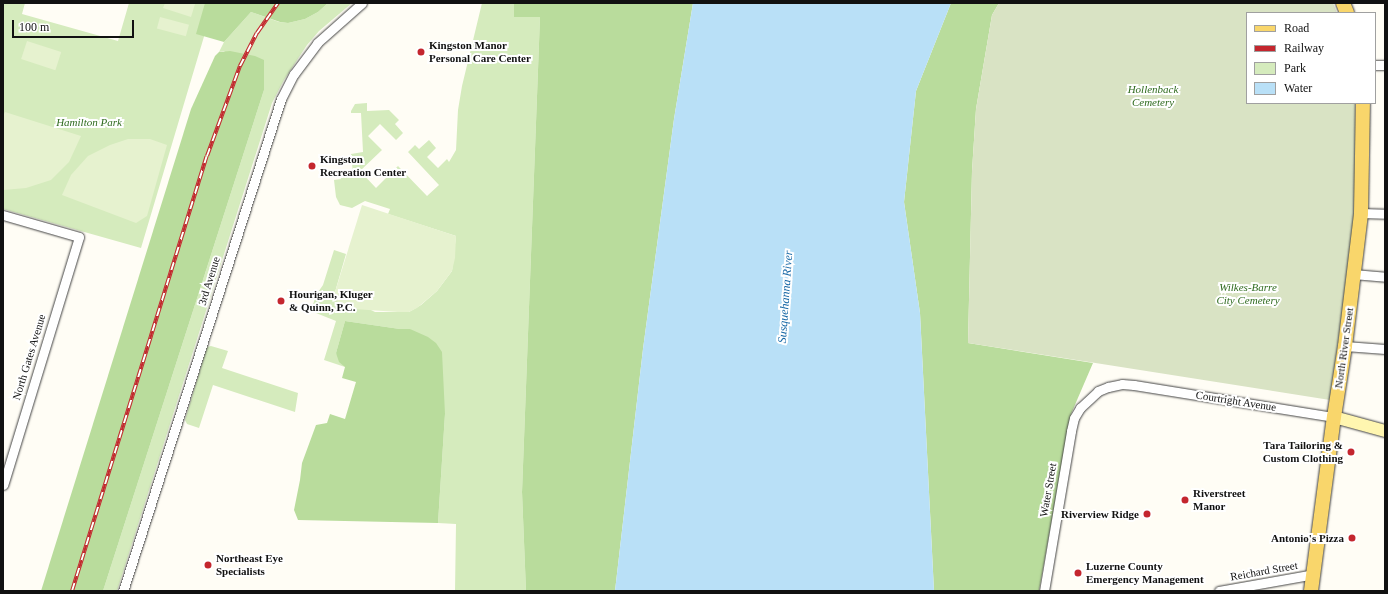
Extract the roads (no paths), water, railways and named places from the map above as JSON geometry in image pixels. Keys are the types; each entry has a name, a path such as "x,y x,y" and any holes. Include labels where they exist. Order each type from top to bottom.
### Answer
{"main road":[{"name":"North River Street","path":"1311,591 1362,213 1363,104"},
{"name":"Courtright Avenue","path":"1334,417 1385,431"}],"street":[{"name":"3rd Avenue","path":"123,591 281,99 294,74 317,43 338,22 362,3"},
{"path":"1362,213 1385,214"},
{"name":"North Gates Avenue","path":"3,215 79,237 3,485"},
{"path":"1353,274 1385,277"},
{"path":"1345,346 1385,349"},
{"name":"Courtright Avenue","path":"1088,398 1108,387 1134,385 1334,417"},
{"name":"Water Street","path":"1044,591 1071,431 1074,418 1088,398"},
{"name":"Reichard Street","path":"1219,591 1314,574"}],"water":[{"name":"Susquehanna River","path":"693,3 951,3 916,91 904,202 920,313 934,591 615,591 643,349 674,119"}],"railway":[{"path":"72,591 207,156 240,66 257,33 278,3"}],"place":[{"name":"Kingston Manor Personal Care Center","path":"421,52"},
{"name":"Kingston Recreation Center","path":"312,166"},
{"name":"Hourigan, Kluger & Quinn, P.C.","path":"281,301"},
{"name":"Tara Tailoring & Custom Clothing","path":"1351,452"},
{"name":"Riverstreet Manor","path":"1185,500"},
{"name":"Riverview Ridge","path":"1147,514"},
{"name":"Antonio's Pizza","path":"1352,538"},
{"name":"Northeast Eye Specialists","path":"208,565"},
{"name":"Luzerne County Emergency Management","path":"1078,573"}],"park label":[{"name":"Hollenback Cemetery","path":"1153,96"},
{"name":"Hamilton Park","path":"89,122"},
{"name":"Wilkes-Barre City Cemetery","path":"1248,294"}]}
